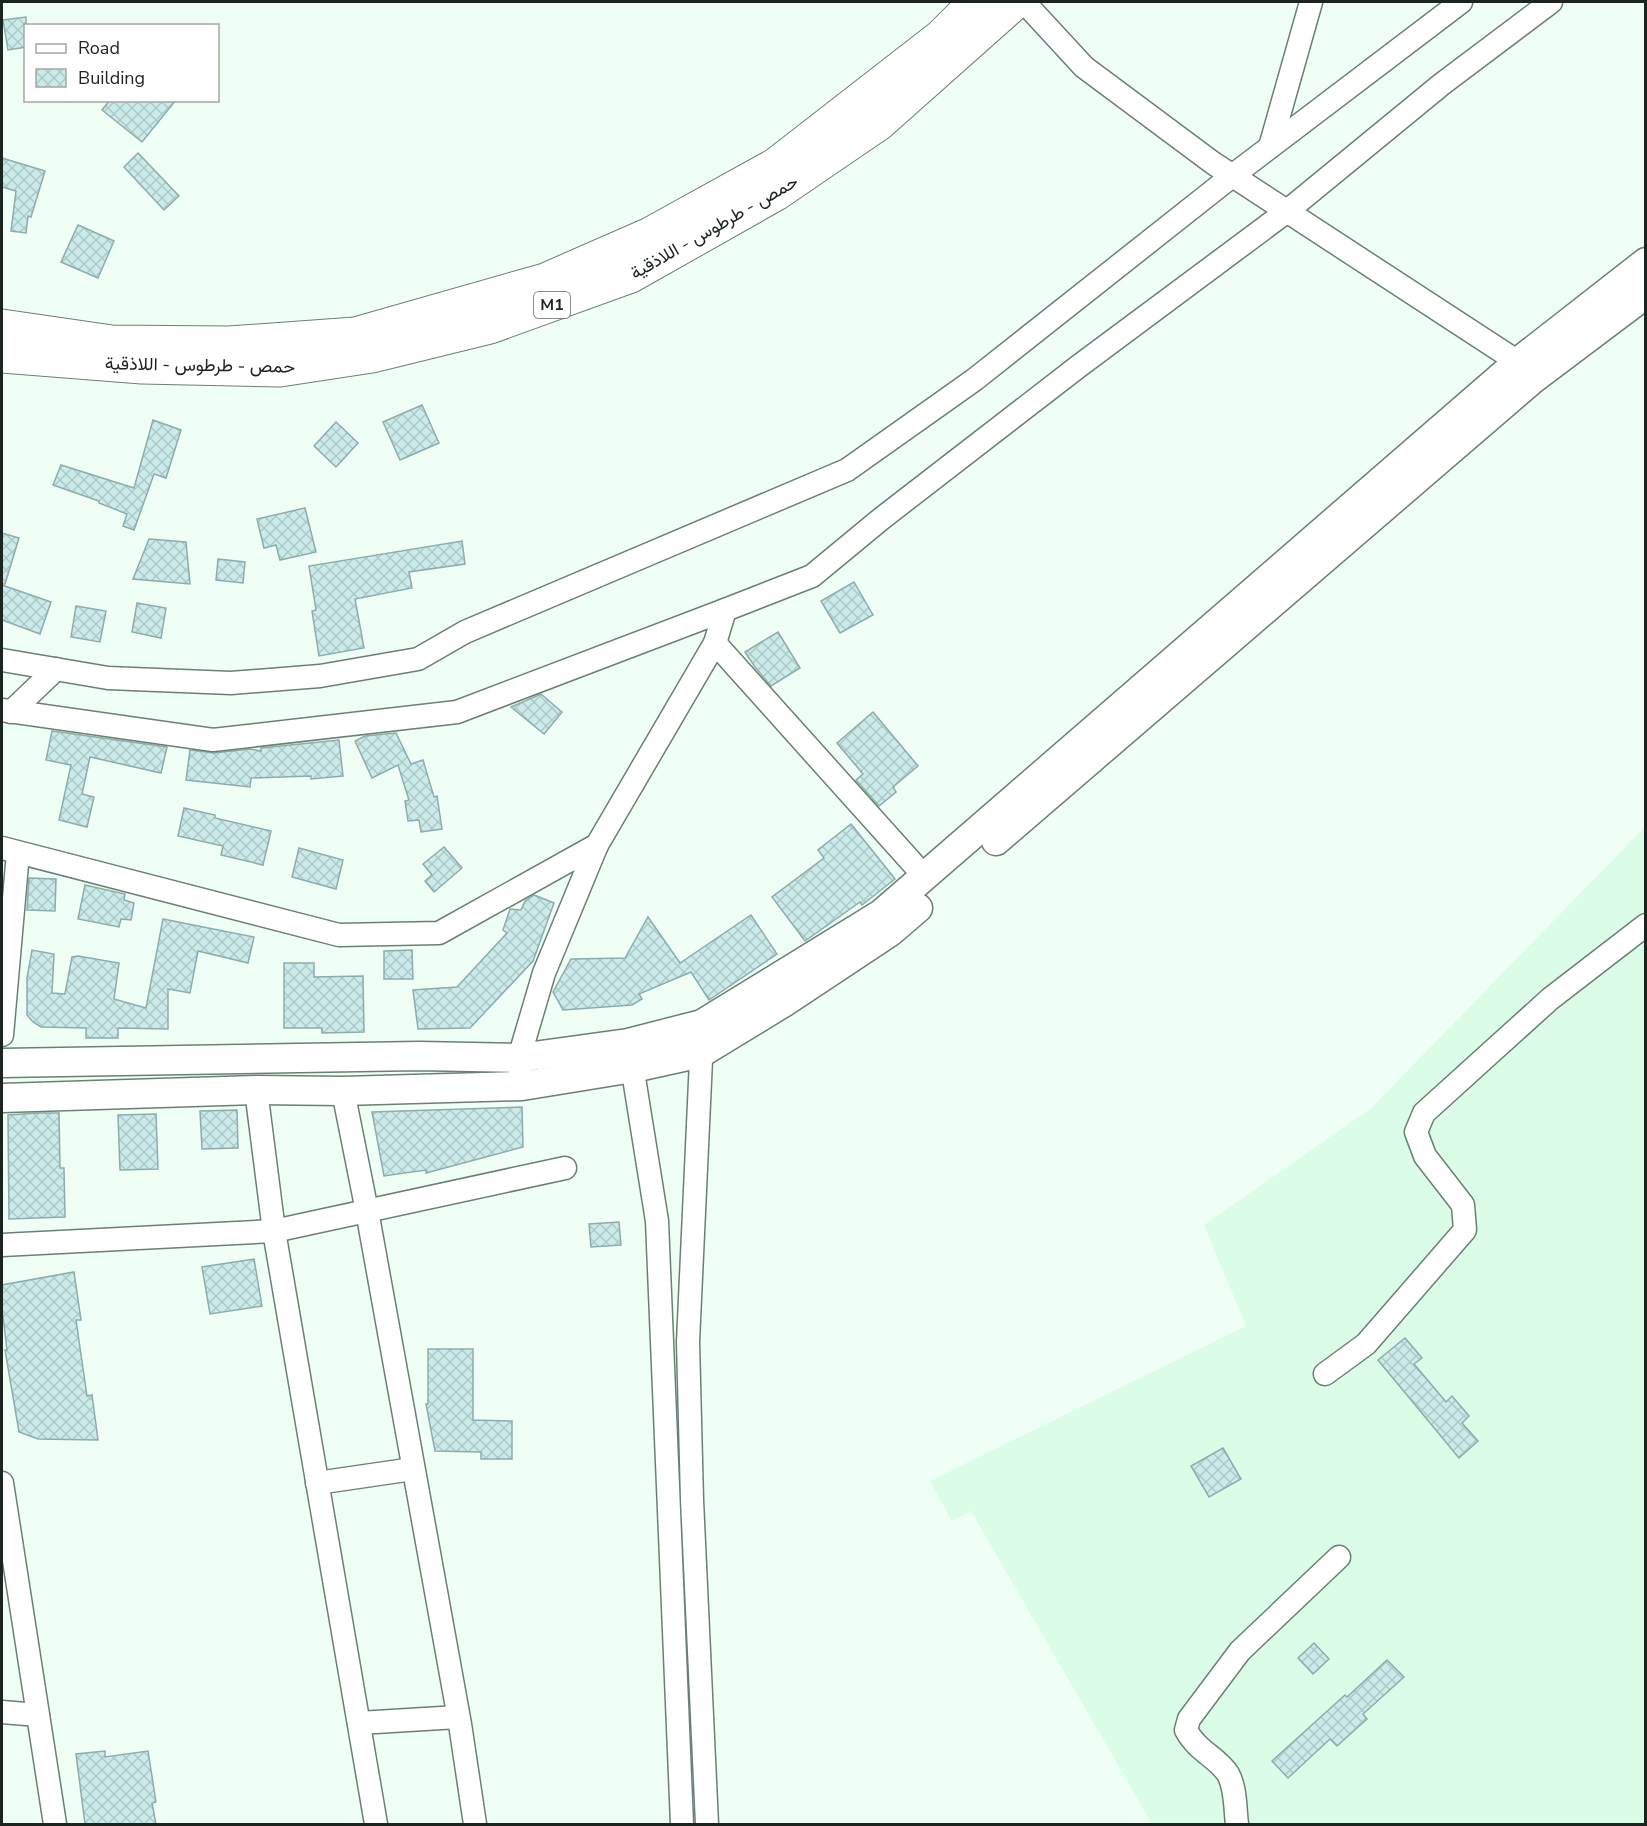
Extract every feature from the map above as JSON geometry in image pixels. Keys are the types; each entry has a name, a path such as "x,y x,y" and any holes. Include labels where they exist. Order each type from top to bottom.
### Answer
{"highway":[{"name":"حمص - طرطوس - اللاذقية","path":"2,326 112,342 229,343 355,334 545,280 650,234 775,165 941,36 975,2"},
{"name":"حمص - طرطوس - اللاذقية","path":"2,356 142,368 280,370 372,356 490,327 631,276 776,194 880,123 1016,2"}],"main road":[{"path":"2,1063 419,1056 519,1058 701,1053 783,1003 890,932 1646,262"},
{"path":"2,1098 256,1090 343,1091 522,1086 631,1055 702,1024 881,914 1525,370 1646,294"}],"street":[{"path":"1024,2 1084,67 1232,176 1525,370"},
{"path":"1270,147 1311,2"},
{"path":"2,660 108,678 231,683 320,676 418,659 465,632 847,470 974,380 1232,176 1461,2"},
{"path":"6,711 213,740 457,712 812,576 880,519 1286,212 1442,84 1551,2"},
{"path":"522,1086 519,1058 544,973 597,846 715,643 725,610"},
{"path":"715,643 924,877"},
{"path":"6,711 56,669"},
{"path":"2,1035 10,850 339,935 439,933 597,846"},
{"path":"1325,1374 1366,1344 1465,1230 1463,1205 1425,1156 1416,1132 1424,1113 1550,999 1646,925"},
{"path":"702,1024 688,1342 692,1512 707,1824"},
{"path":"631,1055 657,1221 682,1824"},
{"path":"256,1090 274,1231 376,1824"},
{"path":"343,1091 367,1211 458,1717 475,1824"},
{"path":"2,1245 274,1231 565,1168"},
{"path":"317,1483 413,1469"},
{"path":"2,1483 55,1824"},
{"path":"1237,1824 1232,1786 1227,1773 1192,1742 1186,1730 1189,1719 1240,1651 1339,1557"},
{"path":"2,1712 38,1714"},
{"path":"358,1724 458,1717"}],"shaded area":[{"path":"1645,827 1645,1824 1152,1824 971,1511 952,1521 930,1481 1246,1326 1204,1225 1370,1109"}],"building":[{"path":"26,17 24,47 8,50 3,20"},
{"path":"108,102 174,102 142,142 102,110"},
{"path":"138,153 179,196 164,210 124,167"},
{"path":"2,158 45,171 31,217 28,216 26,233 11,231 16,191 2,187"},
{"path":"78,225 114,241 98,278 61,262"},
{"path":"422,405 439,443 400,460 383,422"},
{"path":"153,420 181,430 166,478 154,474 134,530 123,526 127,514 99,503 99,501 53,485 61,465 134,488"},
{"path":"336,422 358,443 336,467 314,446"},
{"path":"305,508 316,552 280,560 276,545 264,548 257,519"},
{"path":"2,533 19,538 5,584 2,584"},
{"path":"149,539 186,542 190,584 133,579"},
{"path":"462,541 465,564 409,572 412,588 355,599 364,648 319,656 312,611 316,610 309,566"},
{"path":"218,559 245,562 243,583 216,580"},
{"path":"854,582 873,615 840,633 821,601"},
{"path":"2,585 51,602 40,634 2,620"},
{"path":"137,603 166,608 161,638 132,632"},
{"path":"76,606 106,611 100,642 71,637"},
{"path":"778,632 800,668 771,686 745,652"},
{"path":"541,694 562,712 544,734 511,707"},
{"path":"873,712 918,766 893,787 896,792 879,806 856,780 863,774 837,743"},
{"path":"52,731 167,747 161,773 90,757 82,794 94,797 87,827 59,820 71,765 46,760"},
{"path":"396,733 411,764 423,760 434,797 437,796 442,829 421,832 419,820 408,821 405,801 409,800 398,765 372,778 355,741 365,736"},
{"path":"339,740 343,776 311,779 311,776 251,778 250,787 186,780 190,750 214,753 250,749 261,751 261,748"},
{"path":"184,808 271,831 263,865 221,855 223,846 178,836"},
{"path":"851,824 895,879 862,905 860,902 805,941 772,897 824,858 818,850"},
{"path":"444,847 462,868 434,892 425,881 432,875 423,864"},
{"path":"299,848 343,860 336,889 292,877"},
{"path":"29,878 56,879 55,911 27,910"},
{"path":"85,885 125,894 124,900 134,903 131,920 121,919 119,927 78,919"},
{"path":"534,895 554,903 533,961 470,1028 418,1029 413,990 457,987 507,933 503,930 510,909 521,910 525,901"},
{"path":"751,915 777,954 709,1000 691,972 639,994 642,999 632,1005 563,1010 553,992 571,959 625,958 648,917 680,963"},
{"path":"163,919 254,937 248,963 198,951 190,993 168,989 168,1029 118,1028 118,1038 86,1038 86,1028 41,1027 27,1015 27,978 32,950 54,954 52,993 65,994 72,957 78,956 119,963 114,999 146,1008"},
{"path":"412,950 413,979 384,979 384,951"},
{"path":"284,963 314,963 314,977 363,976 364,1032 322,1033 322,1028 284,1028"},
{"path":"522,1107 523,1147 426,1173 426,1170 384,1176 372,1112"},
{"path":"237,1110 238,1148 202,1149 200,1111"},
{"path":"59,1113 60,1168 64,1168 65,1217 9,1219 8,1115"},
{"path":"156,1114 158,1169 120,1170 118,1115"},
{"path":"619,1222 621,1245 591,1247 589,1224"},
{"path":"254,1259 262,1306 210,1314 202,1267"},
{"path":"74,1272 81,1320 76,1320 87,1396 92,1395 98,1440 38,1439 19,1432 5,1350 7,1350 2,1285"},
{"path":"1405,1338 1422,1358 1414,1364 1446,1402 1452,1396 1469,1416 1462,1423 1478,1441 1459,1458 1378,1360"},
{"path":"428,1349 473,1349 473,1420 512,1421 512,1459 481,1459 481,1452 435,1451 426,1404 428,1404"},
{"path":"1223,1448 1241,1479 1209,1497 1191,1466"},
{"path":"1314,1643 1329,1659 1313,1674 1298,1658"},
{"path":"1387,1660 1404,1677 1363,1714 1367,1719 1337,1746 1330,1739 1288,1778 1272,1761"},
{"path":"105,1751 105,1757 148,1751 156,1802 152,1803 156,1824 85,1824 76,1754"}]}
